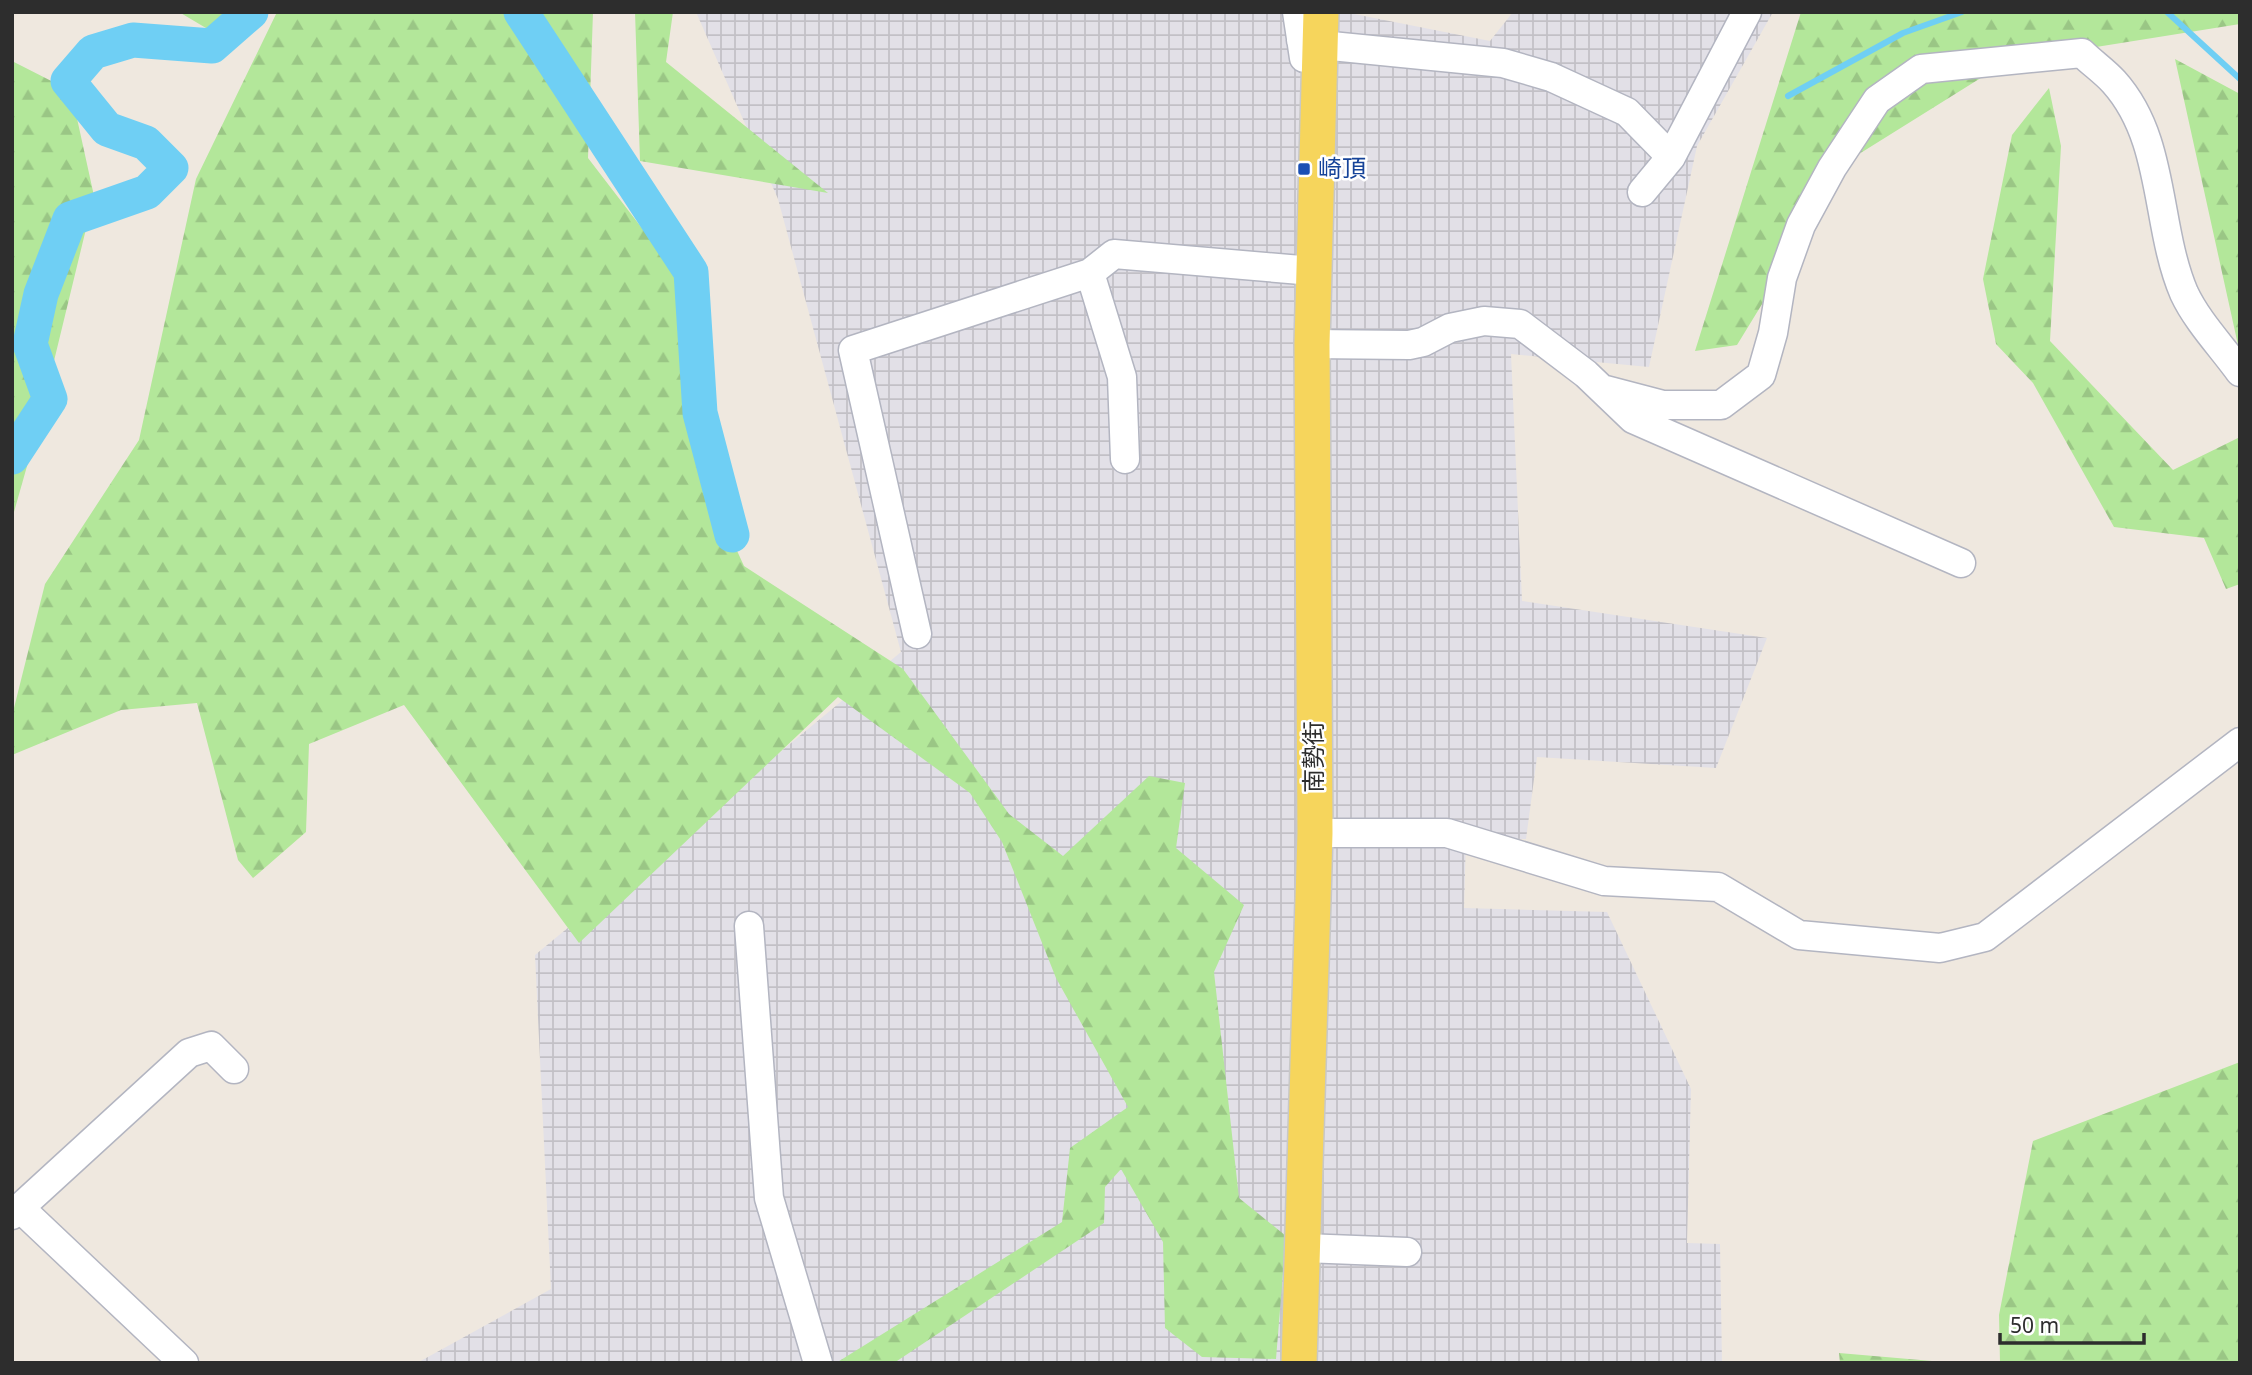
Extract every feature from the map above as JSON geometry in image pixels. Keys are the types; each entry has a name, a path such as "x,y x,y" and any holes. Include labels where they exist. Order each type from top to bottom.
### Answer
{"main road":[{"name":"南勢街","path":"1299,1363 1315,833 1312,344 1319,151 1314,32"}],"street":[{"path":"1297,12 1314,32 1503,63 1551,77 1627,112 1671,157"},
{"path":"1642,192 1671,157 1747,12"},
{"path":"1602,389 1663,405 1721,405 1761,376 1773,333 1782,278 1801,225 1832,168 1877,100 1921,69 2082,53 2115,83 2142,127 2155,170 2173,260 2185,295 2240,372"},
{"path":"918,634 853,350 1090,273 1114,254 1313,271"},
{"path":"1090,273 1122,377 1125,459"},
{"path":"1312,344 1409,345 1423,342 1450,328 1484,320 1520,324 1602,389 1633,419 1961,563"},
{"path":"1315,833 1447,833 1604,881 1718,887 1799,935 1940,948 1984,936 2240,743"},
{"path":"749,926 769,1198 818,1363"},
{"path":"184,1363 16,1211 189,1053 211,1046 234,1069"},
{"path":"1304,1247 1407,1252"}],"shaded area":[{"path":"696,12 1344,12 1490,41 1513,12 1773,12 1697,146 1649,367 1511,354 1522,601 1767,638 1716,768 1537,757 1526,839 1466,838 1464,908 1607,912 1691,1089 1687,1243 1720,1244 1722,1363 417,1363 551,1289 535,955 901,652 778,199"}],"green space":[{"path":"179,12 231,12 216,34"},
{"path":"277,12 593,12 588,158 681,279 700,470 744,566 903,669 1009,814 1063,856 1149,776 1185,783 1176,848 1244,905 1214,972 1239,1198 1286,1236 1276,1359 1202,1357 1165,1328 1163,1242 1121,1169 1105,1187 1104,1223 894,1363 836,1363 1062,1222 1070,1148 1128,1107 1056,978 1002,842 970,793 838,697 579,943 404,705 309,744 306,832 253,878 238,860 197,703 121,710 12,755 12,716 45,584 139,440 196,179"},
{"path":"635,12 673,12 666,62 828,193 640,161"},
{"path":"1801,12 2240,12 2240,24 2008,61 1851,159 1737,345 1695,351"},
{"path":"2175,59 2240,94 2240,354"},
{"path":"12,61 71,91 94,196 37,431 12,519"},
{"path":"2049,88 2061,146 2050,341 2173,470 2240,437 2240,584 2226,589 2204,538 2114,527 2033,383 1996,344 1983,279 2012,135"},
{"path":"2240,1062 2240,1363 2000,1363 1999,1315 2033,1141"},
{"path":"1839,1353 1932,1361 1932,1363 1840,1363"}],"waterway":[{"path":"12,457 50,399 30,344 41,294 70,219 147,192 171,168 146,143 107,129 68,81 93,52 133,40 212,46 251,12"},
{"path":"521,12 691,272 700,413 732,535"},
{"path":"1788,96 1903,33 1962,12"},
{"path":"2167,12 2240,79"}],"place":[{"name":"崎頂","path":"1304,169"}]}
